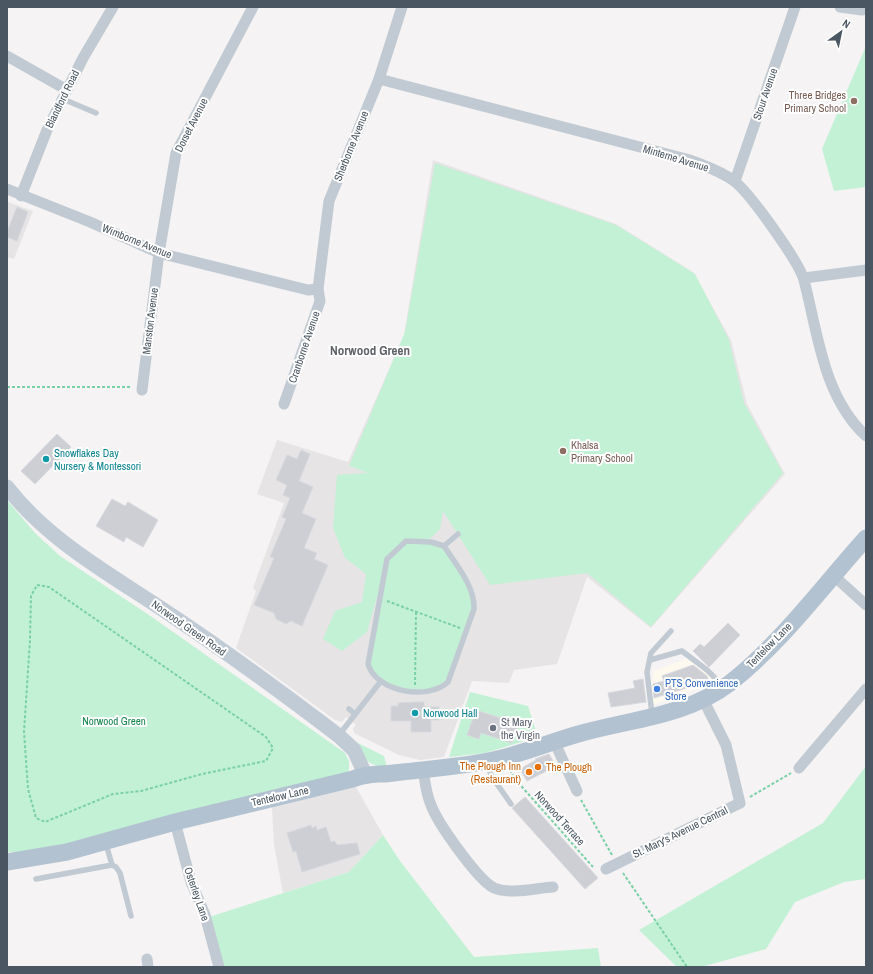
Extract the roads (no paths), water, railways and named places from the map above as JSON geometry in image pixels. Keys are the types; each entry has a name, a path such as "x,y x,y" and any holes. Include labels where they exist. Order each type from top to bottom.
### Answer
{"main road":[{"name":"Tentelow Lane","path":"7,862 67,852 175,822 353,779 365,774 387,774 486,762 504,758 554,741 611,725 652,717 685,707 704,699 723,687 762,654 781,635 866,538"}],"street":[{"name":"Blandford Road","path":"21,196 47,130 83,58 112,7"},
{"name":"Dorset Avenue","path":"158,252 176,153 253,7"},
{"name":"Sherborne Avenue","path":"318,289 329,201 379,79 402,7"},
{"name":"Stour Avenue","path":"735,182 794,7"},
{"path":"840,7 862,10"},
{"path":"7,56 65,94"},
{"name":"Minterne Avenue","path":"379,79 690,160 719,172 735,182 752,199 804,278 814,329 828,378 849,416 866,436"},
{"name":"Wimborne Avenue","path":"7,189 21,196 90,222 158,252 308,290 318,289"},
{"name":"Manston Avenue","path":"142,388 158,252"},
{"path":"804,278 866,270"},
{"name":"Cranborne Avenue","path":"284,404 320,301 318,289"},
{"name":"Norwood Green Road","path":"7,487 28,512 52,534 188,627 338,736 354,750 365,774"},
{"path":"833,575 866,605"},
{"path":"799,768 866,689"},
{"name":"St. Mary's Avenue Central","path":"606,869 740,803 726,745 704,699"},
{"path":"554,741 577,791"},
{"path":"423,769 428,794 434,813 482,879 495,888 505,890 553,887"},
{"name":"Osterley Lane","path":"175,822 191,882 204,915 219,967"}],"lane":[{"path":"65,94 96,113"},
{"path":"444,546 458,534"},
{"path":"406,541 431,542 444,546 471,589 475,600 474,609 448,682 442,688 432,692 406,691 381,681 370,671 368,664 387,559 406,541"},
{"path":"652,717 647,672 651,653 671,631"},
{"path":"650,660 682,651 707,670 723,687"},
{"path":"338,736 381,681"},
{"path":"349,709 355,714"},
{"path":"486,762 492,777 511,804"},
{"path":"106,841 112,865 116,867 120,873 131,916"},
{"path":"36,879 112,865"}],"place":[{"name":"Three Bridges Primary School","path":"854,101"},
{"name":"Khalsa Primary School","path":"563,451"},
{"name":"Snowflakes Day Nursery & Montessori","path":"46,459"},
{"name":"PTS Convenience Store","path":"657,689"},
{"name":"Norwood Hall","path":"415,713"},
{"name":"St Mary the Virgin","path":"493,728"},
{"name":"The Plough","path":"538,767"},
{"name":"The Plough Inn (Restaurant)","path":"529,772"}],"district":[{"name":"Norwood Green","path":"370,350"}]}
